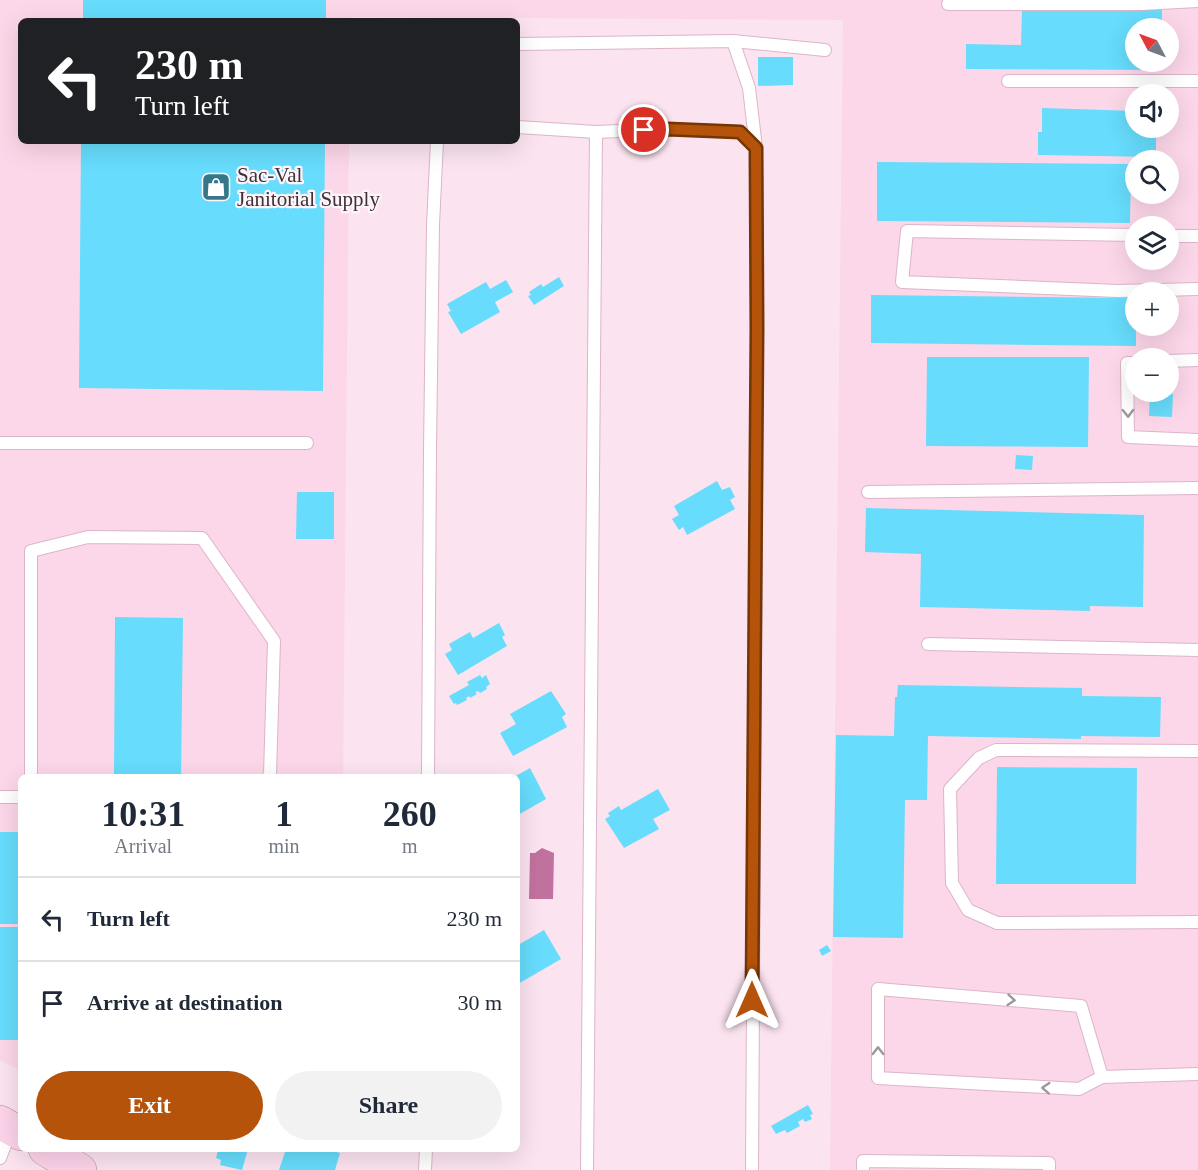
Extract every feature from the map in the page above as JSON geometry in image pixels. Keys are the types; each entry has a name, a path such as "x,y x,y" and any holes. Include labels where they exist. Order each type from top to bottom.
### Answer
{"lane":[{"path":"948,4 1141,4 1198,1"},
{"path":"733,41 749,88 756,148 752,1170"},
{"path":"520,44 733,41 825,50"},
{"path":"1008,81 1198,81"},
{"path":"520,127 596,132 667,129 740,132 756,148"},
{"path":"587,1170 596,132"},
{"path":"428,774 430,426 433,225 437,144"},
{"path":"1125,235 907,231 902,282 1118,291 1198,289"},
{"path":"1179,236 1198,236"},
{"path":"1179,361 1198,360"},
{"path":"1128,402 1128,436 1198,440"},
{"path":"0,443 307,443"},
{"path":"868,492 1198,488"},
{"path":"31,774 31,551 88,537 202,538 273,641 270,774"},
{"path":"928,644 1198,650"},
{"path":"1198,751 996,750 979,758 950,789 952,883 968,910 997,923 1198,922"},
{"path":"0,797 18,797"},
{"path":"1102,1077 1081,1006 878,989 878,1078 1079,1089 1102,1077 1198,1074"},
{"path":"425,1170 426,1152"},
{"path":"863,1166 1049,1163 1049,1170"}],"shaded area":[{"path":"0,0 1198,0 1198,1170 830,1170 843,20 350,17 18,18 18,144 349,144 343,774 18,774 18,1069 0,1060"},
{"path":"542,848 554,853 553,899 529,899 530,853 535,853"}],"building":[{"path":"83,0 326,0 326,18 83,18"},
{"path":"1022,9 1162,10 1162,18 1125,18 1125,70 966,69 966,44 1021,45"},
{"path":"758,57 793,57 793,85 758,86"},
{"path":"1042,108 1125,111 1125,138 1156,138 1156,150 1125,150 1125,156 1038,155 1038,132 1042,132"},
{"path":"81,144 325,144 323,391 79,388"},
{"path":"877,162 1125,164 1125,204 1130,204 1130,216 1125,216 1125,223 877,221"},
{"path":"559,277 564,286 534,305 528,296 531,295 529,292"},
{"path":"506,280 513,292 495,302 500,312 461,334 448,312 451,311 447,304 486,282 490,289"},
{"path":"871,295 1125,298 1125,336 1136,336 1136,346 871,343"},
{"path":"927,357 1089,357 1088,447 926,446"},
{"path":"1150,402 1173,402 1172,417 1149,416"},
{"path":"1016,455 1033,456 1032,470 1015,469"},
{"path":"717,481 722,490 730,487 735,497 730,500 735,509 687,535 683,527 679,530 672,519 679,515 674,506"},
{"path":"297,492 334,492 334,539 296,539"},
{"path":"866,508 1144,515 1143,607 1090,606 1090,611 920,607 921,554 865,552"},
{"path":"115,617 183,618 181,774 114,774"},
{"path":"499,623 507,646 458,675 445,654 452,650 449,644 470,632 473,638"},
{"path":"480,675 482,678 486,675 490,684 486,687 487,689 480,693 475,692 477,694 470,698 469,696 467,700 457,705 454,704 449,696 469,685 467,682"},
{"path":"898,685 1082,688 1082,696 1161,697 1160,737 1081,736 1081,739 928,736 927,800 905,800 903,938 833,937 836,735 894,736 895,697 897,697"},
{"path":"551,691 566,714 562,717 567,727 513,756 500,733 516,724 510,714"},
{"path":"997,767 1137,768 1136,884 996,884"},
{"path":"530,768 546,799 520,814 520,774"},
{"path":"658,789 670,810 653,819 659,829 624,848 605,819 610,816 608,813 619,806 621,810"},
{"path":"0,832 18,832 18,924 0,924"},
{"path":"0,927 18,927 18,1040 0,1040"},
{"path":"544,930 561,959 520,983 520,944"},
{"path":"827,945 831,951 822,956 819,950"},
{"path":"808,1105 813,1114 810,1115 812,1119 805,1122 803,1119 798,1122 800,1126 787,1133 785,1130 776,1134 771,1126"},
{"path":"218,1152 247,1152 242,1170 220,1165 221,1160 216,1158"},
{"path":"285,1152 340,1153 335,1170 279,1170"}],"place":[{"name":"Sac-Val Janitorial Supply","path":"216,187"}],"route":[{"path":"644,130 740,132 756,148 757,328 752,1000"}]}
